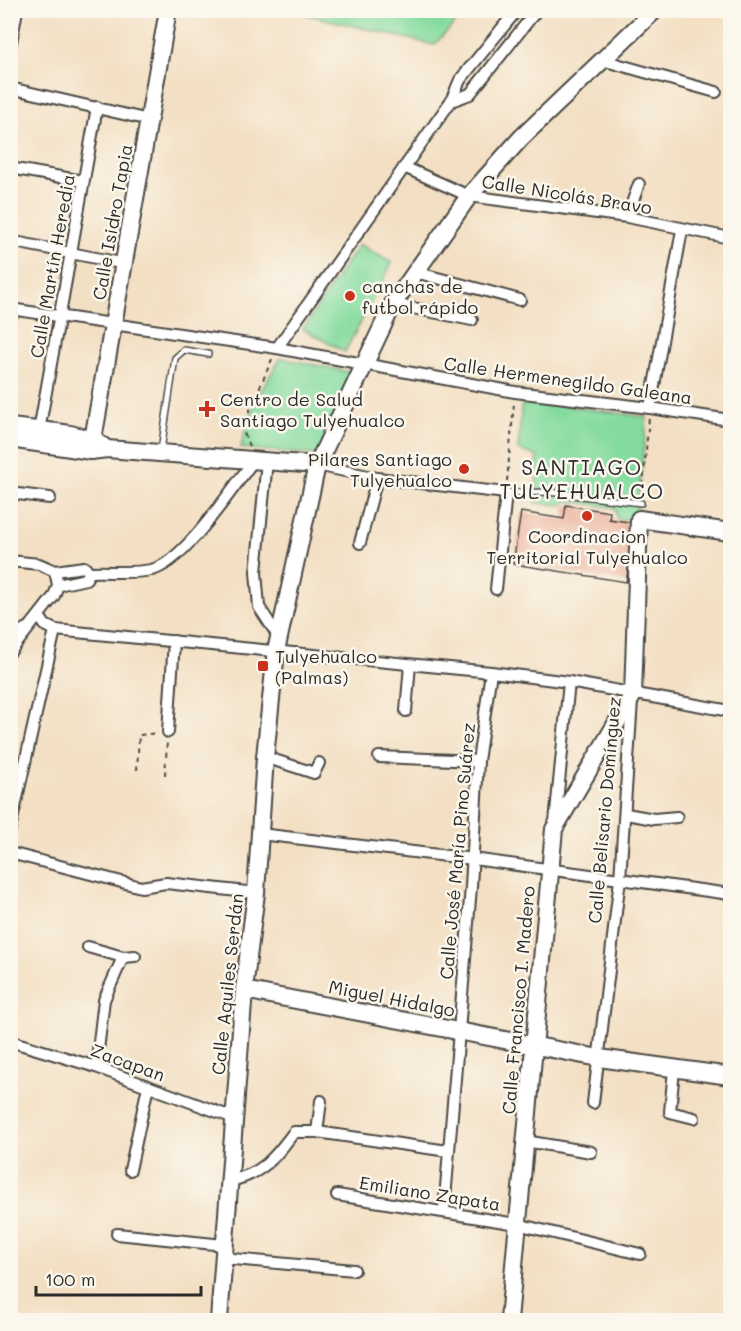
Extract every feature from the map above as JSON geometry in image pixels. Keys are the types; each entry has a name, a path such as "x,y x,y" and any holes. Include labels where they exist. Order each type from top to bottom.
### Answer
{"main road":[{"name":"Calle Isidro Tapia","path":"97,447 114,324 168,10"},
{"name":"Calle Aquiles Serdán","path":"219,1320 244,990 256,892 265,757 277,643 317,465 393,304 469,196 521,138 655,10"},
{"path":"10,427 39,431 97,447"},
{"path":"10,439 160,455 317,465"},
{"path":"640,511 730,532"},
{"name":"Calle Belisario Domínguez","path":"633,695 640,511"},
{"path":"554,829 633,695"},
{"name":"Calle Francisco I. Madero","path":"508,1320 554,829"},
{"name":"Miguel Hidalgo","path":"244,990 599,1058 730,1076"}],"street":[{"path":"10,48 16,10"},
{"path":"277,348 451,101 460,80 517,10"},
{"path":"451,101 470,94 537,10"},
{"path":"477,59 489,69"},
{"path":"602,60 716,92"},
{"path":"10,88 149,120"},
{"name":"Calle Martín Heredia","path":"39,431 97,107"},
{"name":"Calle Nicolás Bravo","path":"404,167 469,196 627,217 730,238"},
{"path":"10,168 83,181"},
{"path":"627,217 639,184"},
{"path":"650,408 682,230"},
{"path":"10,241 126,264"},
{"path":"415,272 520,300"},
{"path":"393,304 472,320"},
{"name":"Calle Hermenegildo Galeana","path":"10,309 277,348 515,392 730,420"},
{"path":"10,561 39,564 56,571 84,567 90,572 153,570 170,562 190,542 261,460"},
{"path":"261,460 256,572 260,607 277,643"},
{"path":"317,465 377,478 506,493 496,589"},
{"path":"360,543 377,478"},
{"path":"10,493 50,498"},
{"path":"10,652 39,616 58,585 56,571"},
{"path":"58,585 86,579 90,572"},
{"path":"39,616 45,625 55,630 174,641 277,643 410,665 569,682 730,711"},
{"path":"10,636 30,627"},
{"path":"10,829 55,630"},
{"path":"168,732 174,641"},
{"path":"406,711 410,665"},
{"name":"Calle José María Pino Suárez","path":"444,1211 473,859 478,762 491,672"},
{"name":"Calle Francisco I. Madero","path":"554,829 569,682"},
{"name":"Calle Belisario Domínguez","path":"593,1103 620,879 633,695"},
{"path":"265,757 314,773 319,763"},
{"path":"379,757 478,762"},
{"path":"626,814 654,819 677,817"},
{"path":"260,834 473,859 730,894"},
{"path":"10,853 141,887 166,883 256,892"},
{"path":"88,947 123,957 135,956"},
{"path":"96,1067 104,1000 123,957"},
{"name":"Zacapan","path":"10,1041 96,1067 234,1118"},
{"path":"674,1069 669,1112 694,1118"},
{"path":"130,1170 148,1086"},
{"path":"317,1132 321,1101"},
{"path":"229,1181 249,1177 276,1156 294,1132 317,1132 448,1151"},
{"path":"525,1141 591,1152"},
{"name":"Emiliano Zapata","path":"338,1195 517,1224 640,1254"},
{"path":"117,1234 354,1270"}],"lane":[{"path":"160,455 176,358 184,350 208,354"},
{"path":"506,493 548,492 640,511"}],"path":[{"path":"261,460 242,428 277,348"},
{"path":"506,493 515,392"},
{"path":"640,511 650,408"},
{"path":"137,770 139,735 168,732 165,775"}],"green space":[{"path":"460,10 457,21 434,45 291,11"},
{"name":"canchas de futbol rápido","path":"359,244 392,263 345,352 303,329"},
{"path":"281,358 359,374 317,455 241,448 247,423 256,401"},
{"path":"522,400 647,417 636,520 617,519 615,508 567,501 563,505 536,503 537,456 518,450"}],"building":[{"path":"566,505 610,512 609,519 635,523 626,582 513,564 521,512 564,519"}],"place":[{"name":"canchas de futbol rápido","path":"350,296"},
{"name":"Centro de Salud Santiago Tulyehualco","path":"207,409"},
{"name":"Pilares Santiago Tulyehualco","path":"464,469"},
{"name":"Coordinacion Territorial Tulyehualco","path":"587,516"},
{"name":"Tulyehualco (Palmas)","path":"263,666"}],"district":[{"name":"SANTIAGO TULYEHUALCO","path":"582,478"}]}
